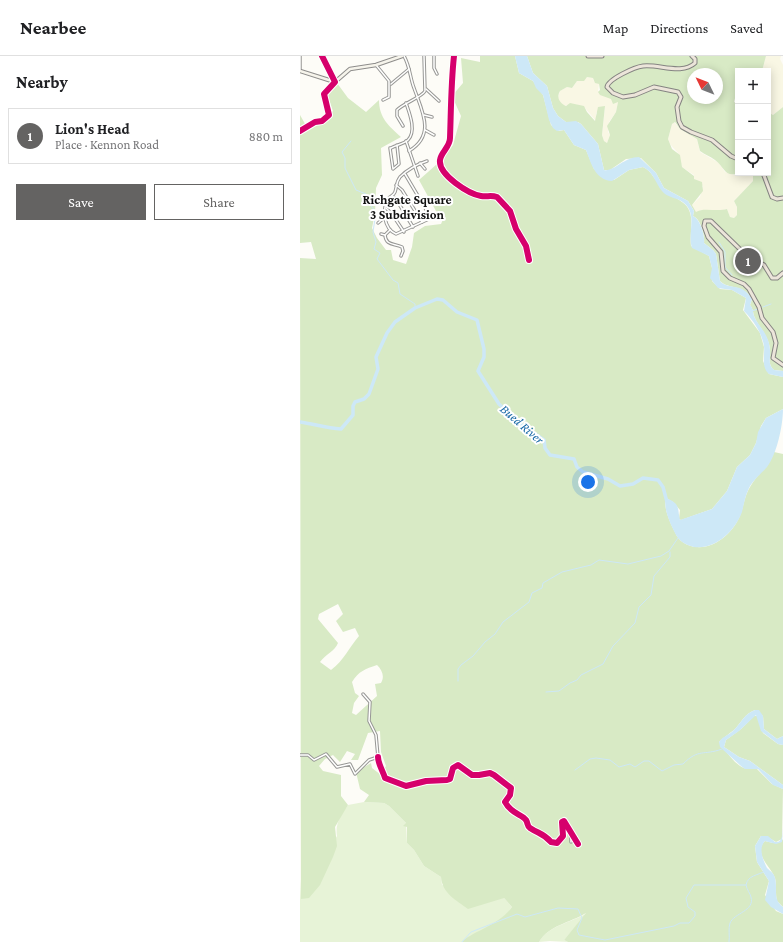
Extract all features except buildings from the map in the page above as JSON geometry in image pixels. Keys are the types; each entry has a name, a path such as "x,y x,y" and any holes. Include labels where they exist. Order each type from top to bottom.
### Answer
{"highway":[{"path":"588,56 602,56"},
{"path":"692,56 696,61 688,68 640,66 611,80 607,87 614,94 623,97 635,95 654,87 678,92 681,97 677,110 682,127 712,140 735,158"},
{"path":"764,176 772,197 776,199 783,198"},
{"path":"783,273 777,278 772,278 764,265 746,255 711,221 705,221 704,226 707,234 721,252 723,271 732,280 746,286 760,308 762,317 773,332 776,340 773,358 783,365"}],"main road":[{"path":"300,71 335,82 350,69 376,65 403,56"}],"street":[{"path":"300,56 300,71"},
{"path":"300,131 329,116 330,112 324,94 335,82 322,56"},
{"path":"403,56 409,69 424,115 425,130 420,144 409,151"},
{"path":"403,126 396,112 406,103 423,94 426,88 423,68 424,56"},
{"path":"434,56 434,68 437,74"},
{"path":"454,56 449,123 450,138 440,159 441,165 447,176 456,183 483,197 496,197 508,206 516,229 526,246 529,260"},
{"path":"376,65 390,85 389,97 383,100"},
{"path":"390,85 409,69"},
{"path":"426,88 439,101"},
{"path":"397,145 399,164 393,169 390,150 397,145 406,141 410,136 412,120 406,103"},
{"path":"424,115 432,117"},
{"path":"425,130 434,135"},
{"path":"406,141 418,176"},
{"path":"405,174 431,218 404,232 396,234 390,230 384,218 388,200 395,192 396,185 400,177 414,167 427,161"},
{"path":"420,164 426,169"},
{"path":"396,185 402,190 422,223"},
{"path":"392,196 396,199 413,227"},
{"path":"386,208 404,232"},
{"path":"378,223 384,218"},
{"path":"385,235 390,230"},
{"path":"381,234 385,235 389,243 402,247 403,253 401,256"},
{"path":"363,694 370,702 369,721 376,735 379,765 384,772 385,778 406,786 426,781 447,780 450,779 453,768 458,765 472,775 479,776 490,773 494,774 511,788 510,795 505,802 506,805 513,812 526,819 531,829 546,836 551,842 557,843 563,836 562,822 564,821 578,844"},
{"path":"300,755 308,756 314,760 326,754 337,767 350,764 355,774 368,760 378,757"},
{"path":"571,834 571,842"}],"shaded area":[{"path":"766,56 781,56 780,59 783,65 783,107 773,115 771,114 771,68 763,68"},
{"path":"587,77 593,78 594,81 599,84 598,91 618,102 616,112 609,122 608,132 610,135 607,143 604,141 602,135 605,107 596,113 596,121 585,108 572,104 564,106 560,103 558,98 560,91 567,87 572,88 577,81 582,81"},
{"path":"674,122 680,129 697,139 700,152 719,163 725,172 735,176 753,176 753,181 734,201 737,207 737,215 734,218 730,217 727,209 719,211 701,210 696,213 692,205 700,197 703,186 693,179 694,175 682,167 678,153 670,144 668,139 672,124"}],"green space":[{"path":"480,56 515,56 519,73 533,81 543,95 551,125 559,131 564,130 574,145 586,150 594,169 614,180 629,170 643,167 649,171 665,191 687,206 691,216 691,246 709,256 712,268 712,281 720,289 732,290 746,298 743,310 760,333 764,347 763,361 769,374 783,377 783,409 766,418 761,426 756,443 750,455 737,467 727,491 712,509 681,520 679,519 680,510 673,502 666,498 665,506 669,520 676,535 681,540 689,546 703,547 711,545 724,538 734,526 741,513 748,490 769,462 774,452 783,454 783,736 777,739 764,729 763,716 755,710 743,718 734,730 719,742 737,764 747,769 757,769 772,784 783,789 782,839 776,842 766,836 761,836 755,846 757,862 769,881 765,895 776,911 783,914 783,942 568,942 564,940 586,913 554,928 543,936 539,942 461,942 495,923 512,907 504,898 468,909 447,892 442,883 441,877 424,866 414,850 407,843 407,827 403,826 406,823 384,803 364,802 369,795 360,789 356,772 371,763 372,768 381,775 386,766 381,752 380,731 368,733 358,760 351,760 355,754 347,751 340,762 333,755 325,759 319,766 323,771 341,775 341,796 348,805 335,827 337,846 320,885 309,898 301,899 300,258 316,259 311,242 300,243 300,115 308,129 326,118 333,111 327,94 337,83 348,98 366,112 379,100 379,106 383,117 401,137 381,148 382,175 376,188 375,213 372,228 386,250 391,250 393,260 406,264 412,247 414,233 425,226 441,224 444,217 436,211 419,180 437,164 453,145 461,116 452,96 463,83 461,58 480,62","holes":["338,604 343,614 336,621 343,632 355,628 359,636 343,658 331,670 320,662 335,648 338,643 318,619 319,614","377,665 382,671 383,676 381,683 375,684 377,696 356,715 352,713 354,703 359,696 355,693 352,682 357,675"]},
{"path":"527,56 766,56 763,68 735,68 735,174 728,173 719,163 700,151 697,139 680,129 675,122 672,124 668,139 672,149 680,155 682,167 694,176 694,179 702,182 703,191 692,205 696,212 702,210 727,209 730,217 734,218 737,215 737,207 734,201 753,181 753,176 771,176 771,114 773,115 783,107 783,371 774,370 770,364 770,347 766,336 754,316 750,305 752,299 744,291 724,284 720,281 716,254 704,243 702,228 698,220 693,216 694,211 688,201 664,188 656,173 641,158 626,159 610,170 604,170 598,144 581,124 578,122 566,122 558,116 553,108 547,86 533,73","holes":["587,77 593,78 595,83 599,84 600,90 598,92 600,95 611,99 613,104 618,102 616,112 607,126 610,135 607,143 604,141 602,135 605,106 598,107 595,121 584,106 570,103 566,106 560,102 559,98 560,91 567,87 572,88 577,81 584,81"]},
{"path":"754,716 757,716 763,733 778,744 783,745 783,785 750,761 739,757 724,747 726,740 741,729"},
{"path":"364,802 384,803 406,823 407,843 414,850 424,866 441,877 442,885 504,898 512,907 506,915 499,921 461,942 300,942 300,879 301,898 337,836 339,819 343,812 348,805"},
{"path":"783,839 783,907 777,901 775,878 764,860 761,850 765,841 773,843 781,842"},
{"path":"587,913 564,940 568,942 539,942 543,936 554,928"}],"water":[{"path":"515,56 527,56 533,73 547,86 553,108 558,116 566,122 576,121 581,124 598,144 604,170 612,169 629,159 639,157 656,173 664,188 688,201 694,211 693,216 698,220 702,228 704,243 716,254 720,281 727,286 744,290 752,299 750,305 754,316 768,339 772,368 774,370 783,371 783,377 769,374 765,368 764,346 761,336 754,323 744,311 746,298 732,290 718,288 710,278 712,268 709,256 692,248 690,213 684,203 664,193 650,172 643,167 629,170 612,181 601,178 594,170 586,150 574,145 564,130 557,131 553,128 549,120 543,95 536,88 533,81 519,73"},
{"path":"783,409 781,431 774,455 767,467 749,488 742,512 734,526 723,538 709,545 694,547 682,542 676,536 669,520 665,506 666,498 674,502 678,507 680,520 712,509 727,491 737,467 750,455 756,443 758,432 766,418"},
{"path":"755,710 759,710 763,716 764,729 777,739 783,736 783,745 778,744 761,731 756,715 739,731 726,740 724,747 739,757 750,761 783,785 783,789 773,785 758,769 745,769 720,747 719,742 734,730 743,718"},
{"path":"783,828 782,842 776,844 765,841 762,851 767,868 773,873 776,882 776,897 783,907 783,914 771,907 765,900 769,881 757,862 755,846 761,836 768,836 775,842 778,842 782,838"}],"waterway":[{"path":"351,141 342,152 345,158 345,168 356,190 366,194 371,206 376,212 373,232 376,242 374,249 380,253 377,259 393,280 398,283 400,294 415,304 415,308"},
{"path":"719,242 725,252 725,267 732,275"},
{"name":"Bued River","path":"300,422 341,429 353,415 353,406 355,402 364,399 369,394 378,369 376,357 387,333 395,322 415,308 437,299 443,300 457,312 477,320 484,349 484,357 478,371 499,404 519,423 544,440 545,448 550,455 574,459 577,467 583,472 608,479 620,486 633,484 643,478 658,480 663,487 667,502"},
{"path":"763,307 771,304"},
{"path":"752,311 758,309"},
{"path":"458,681 458,669 461,665 473,656 485,642 495,634 503,622 529,602 532,593 542,588 543,583 562,572 591,565 599,560 628,564 661,556 669,551 678,538"},
{"path":"546,692 559,691 577,680 581,675 603,664 613,646 635,623 639,607 651,595 654,576 670,557 670,552"},
{"path":"575,770 590,759 596,758 610,760 619,767 630,764 635,767 644,761 649,761 662,771 674,765 683,764 697,754 722,749"},
{"path":"729,942 730,923 750,906 751,896 746,885 747,882 751,877 765,871"},
{"path":"462,942 471,932 517,914 525,917 558,908 578,909 582,918 577,930 579,935 605,940 674,926 680,923 689,923 695,916 695,912 688,907 686,898 694,885 746,885"}],"cycle path":[{"path":"300,131 315,122 322,121 329,115 324,94 335,82 322,56"},
{"path":"454,56 450,141 441,157 441,166 444,172 455,183 469,192 481,196 497,197 510,211 516,229 526,246 529,260"},
{"path":"378,757 385,778 406,786 426,781 450,779 453,768 458,765 472,775 490,773 511,788 510,795 505,802 510,809 526,820 530,828 543,835 551,842 557,843 563,836 562,822 564,821 578,844"}],"place":[{"name":"Lion's Head","path":"748,261"}],"district":[{"name":"Richgate Square 3 Subdivision","path":"407,206"}]}
